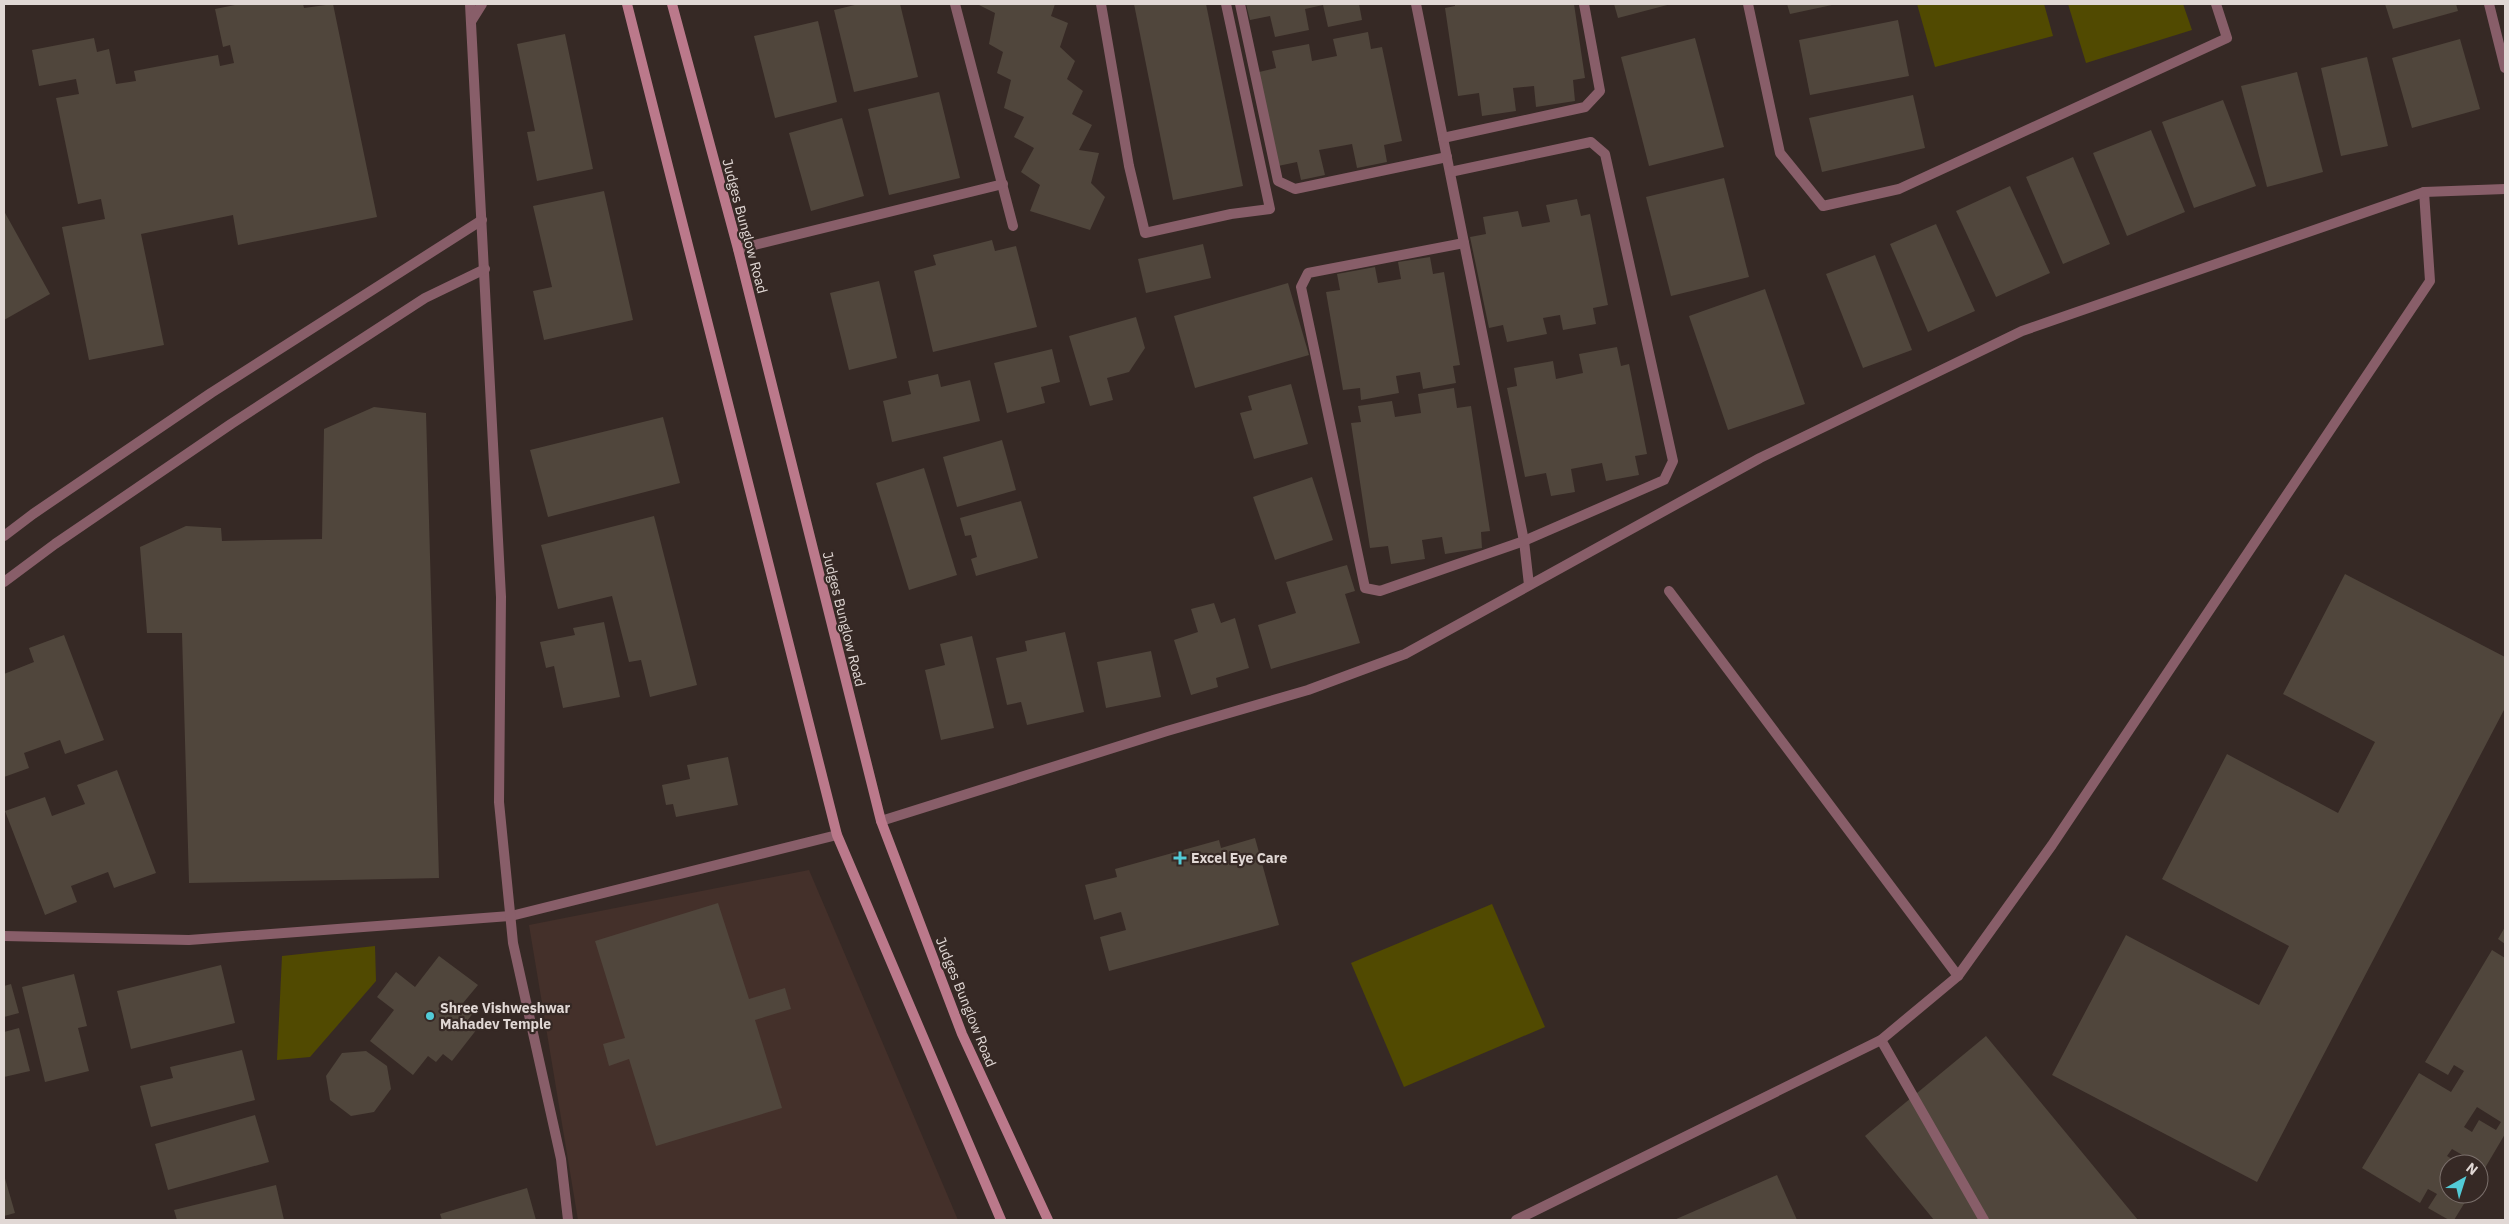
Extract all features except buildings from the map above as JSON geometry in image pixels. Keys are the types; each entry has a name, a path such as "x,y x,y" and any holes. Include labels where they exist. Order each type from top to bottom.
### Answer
{"main road":[{"path":"627,4 838,835 1001,1220"},
{"name":"Judges Bunglow Road","path":"672,4 738,249 881,821 962,1034 1048,1220"}],"street":[{"path":"470,4 501,598 499,802 514,943 561,1159 568,1220"},
{"path":"472,20 482,4"},
{"path":"955,4 1013,226"},
{"path":"1101,4 1129,166 1145,233 1231,214 1270,209 1226,4"},
{"path":"1240,4 1278,181 1295,189 1447,157"},
{"path":"1416,4 1524,541 1529,586"},
{"path":"1443,138 1585,108 1600,92 1584,4"},
{"path":"1748,4 1780,153 1823,206 1899,189 2227,38 2216,4"},
{"path":"2489,4 2505,68"},
{"path":"1450,172 1591,142 1606,154 1673,461 1664,480 1524,541 1380,591 1365,588 1301,287 1308,273 1464,243"},
{"path":"738,249 1003,184"},
{"path":"881,821 1167,731 1308,690 1405,654 1760,458 2022,332 2424,192 2505,189"},
{"path":"1516,1220 1880,1040 1958,976 2058,836 2430,281 2424,192"},
{"path":"4,536 33,514 211,393 482,220"},
{"path":"4,582 54,544 231,424 425,298 485,269"},
{"path":"1669,591 1958,976"},
{"path":"4,936 189,940 511,916 838,835"},
{"path":"1880,1040 1984,1220"}],"shaded area":[{"path":"1917,4 2044,4 2053,36 1935,67"},
{"path":"2068,4 2183,4 2192,30 2086,63"},
{"path":"809,870 958,1220 578,1220 529,925"},
{"path":"1492,904 1545,1027 1404,1087 1351,963"},
{"path":"375,946 376,981 310,1057 277,1060 282,956"}],"place":[{"name":"Excel Eye Care","path":"1180,858"},
{"name":"Shree Vishweshwar Mahadev Temple","path":"430,1016"}]}
